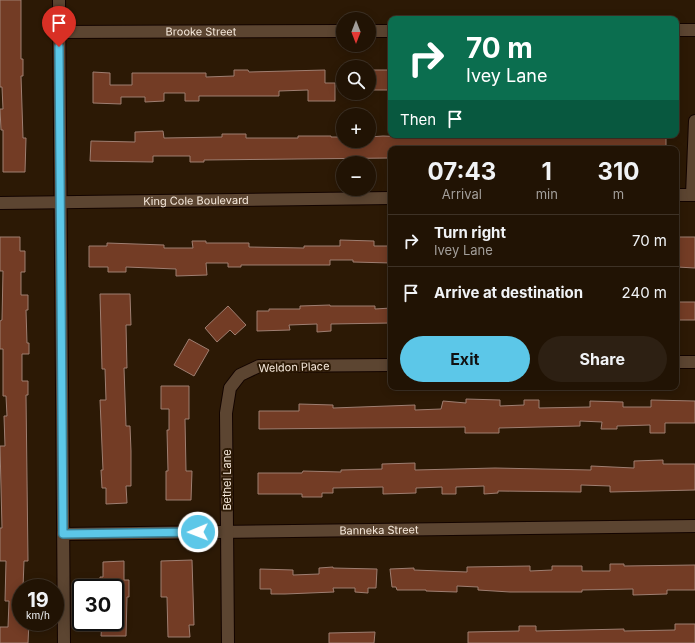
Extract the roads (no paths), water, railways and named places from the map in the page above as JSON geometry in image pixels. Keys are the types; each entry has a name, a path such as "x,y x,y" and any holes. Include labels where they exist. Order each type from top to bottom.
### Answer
{"street":[{"path":"59,0 64,643"},
{"path":"679,30 695,30"},
{"name":"Brooke Street","path":"59,32 336,31"},
{"path":"376,31 388,31"},
{"path":"679,195 694,195 695,122"},
{"name":"King Cole Boulevard","path":"0,203 388,198"},
{"path":"679,362 695,362"},
{"name":"Weldon Place","path":"226,413 230,388 240,374 259,366 388,365"},
{"name":"Bethel Lane","path":"226,413 228,643"},
{"name":"Banneka Street","path":"63,534 695,526"}]}
